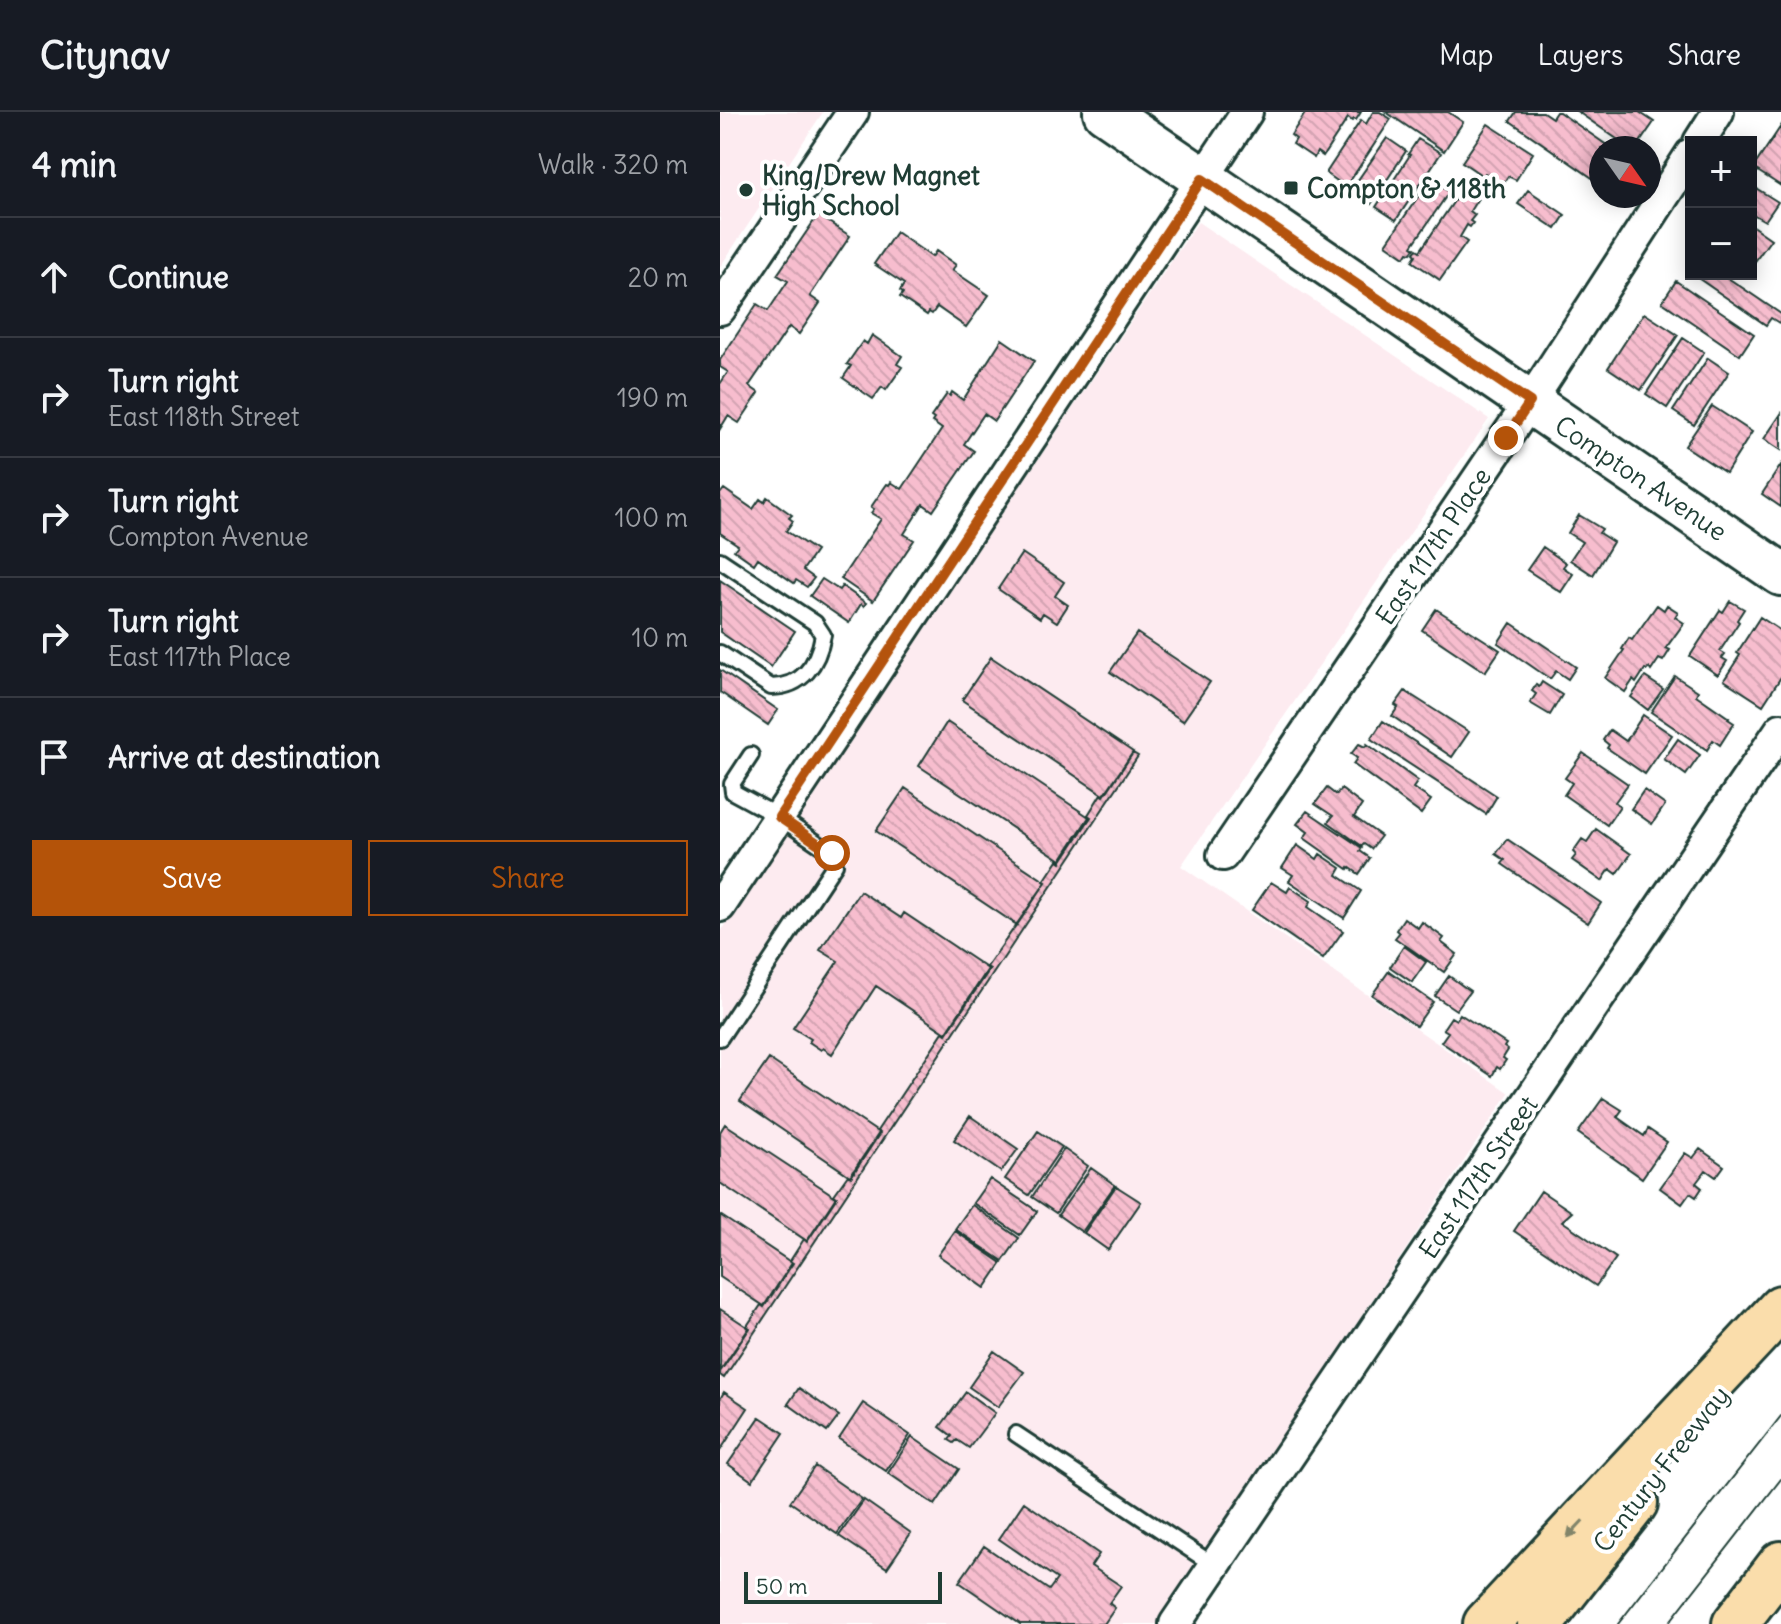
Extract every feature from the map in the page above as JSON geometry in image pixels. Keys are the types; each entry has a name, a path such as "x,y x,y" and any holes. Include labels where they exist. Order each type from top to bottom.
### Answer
{"highway":[{"path":"1486,1624 1781,1308"},
{"name":"Century Freeway","path":"1540,1624 1781,1314"},
{"path":"1735,1624 1781,1564"}],"main road":[{"name":"Compton Avenue","path":"1105,112 1781,574"}],"street":[{"path":"720,309 853,112"},
{"path":"720,906 1247,112"},
{"path":"1703,136 1718,112"},
{"name":"East 117th Place","path":"1223,855 1530,402 1685,163"},
{"name":"East 117th Street","path":"1175,1624 1781,729"}],"lane":[{"path":"720,560 815,623 823,635 815,662 791,685 781,687 771,687 720,653"},
{"path":"720,1038 835,864 832,853 779,817 733,792 732,784 751,755"},
{"path":"1016,1434 1215,1566"}],"shaded area":[{"name":"King/Drew Magnet High School","path":"720,112 823,112 720,267"},
{"path":"1198,222 1489,419 1181,866 1509,1093 1158,1624 720,1624 720,933"}],"building":[{"path":"1306,112 1361,112 1356,120 1348,118 1323,156 1317,152 1314,158 1293,144 1296,139 1291,135"},
{"path":"1373,112 1380,112 1391,119 1346,187 1326,173 1361,120 1366,124"},
{"path":"1386,112 1448,112 1463,122 1444,151"},
{"path":"1516,112 1543,112 1552,118 1559,112 1594,136 1589,136 1589,176 1510,121"},
{"path":"1578,112 1639,112 1654,122 1644,136 1613,136"},
{"path":"1488,124 1533,153 1516,180 1508,176 1503,184 1485,173 1483,176 1462,162"},
{"path":"1781,126 1781,186 1757,171 1757,162"},
{"path":"1387,138 1406,151 1371,204 1351,190"},
{"path":"1418,139 1441,153 1396,220 1376,207"},
{"path":"1432,180 1449,192 1412,246 1415,248 1405,257 1386,244"},
{"path":"1465,185 1480,195 1470,211 1475,215 1470,221 1473,223 1470,227 1467,225 1460,237 1467,242 1440,280 1412,261 1416,255 1414,253 1417,249 1420,251"},
{"path":"1757,189 1778,202 1765,221 1757,216"},
{"path":"1528,190 1565,215 1556,229 1518,204"},
{"path":"818,215 850,236 810,296 820,303 799,334 789,327 749,386 759,393 739,423 728,416 720,429 720,384 728,372 720,367 720,360 757,304 768,311 788,281 777,275"},
{"path":"1757,229 1771,239 1757,259"},
{"path":"896,232 932,257 936,251 956,265 952,270 989,295 966,327 937,307 927,315 900,297 904,284 874,264"},
{"path":"1701,280 1731,280 1781,314 1779,323 1771,318 1766,325"},
{"path":"1676,281 1754,334 1740,355 1662,302"},
{"path":"1644,313 1678,335 1641,390 1608,368"},
{"path":"872,335 902,356 897,364 902,367 886,390 882,387 873,399 843,378 851,366 847,364 863,341 867,344"},
{"path":"1683,338 1704,352 1667,408 1646,394"},
{"path":"1002,339 1034,361 994,421 984,414 964,444 974,451 933,511 923,504 904,534 914,540 873,601 841,579 881,519 871,513 874,509 871,507 887,484 891,482 902,489 942,429 932,422 934,419 931,417 947,394 950,396 952,392 963,400"},
{"path":"1708,358 1729,372 1694,425 1673,411"},
{"path":"1712,406 1752,432 1726,473 1685,446"},
{"path":"1781,414 1781,450 1764,439"},
{"path":"1781,465 1781,507 1762,494"},
{"path":"724,489 753,509 760,499 764,502 767,497 792,515 789,518 793,521 786,531 816,551 803,570 814,578 807,587 796,580 794,583 758,558 754,564 734,550 738,545 720,533 720,494"},
{"path":"1579,515 1602,529 1599,533 1613,542 1593,575 1570,560 1582,542 1568,533"},
{"path":"1543,547 1566,563 1563,567 1573,574 1561,592 1527,570"},
{"path":"1022,553 1064,582 1055,596 1068,605 1057,622 1043,613 1040,618 998,589"},
{"path":"822,579 839,590 842,586 866,603 864,606 861,604 849,623 810,596"},
{"path":"720,580 795,631 771,667 720,632"},
{"path":"1730,601 1744,609 1720,651 1727,661 1718,675 1690,656 1720,610 1723,612"},
{"path":"1657,605 1664,610 1667,605 1678,612 1675,617 1684,623 1666,648 1670,650 1663,661 1659,659 1651,671 1645,669 1625,692 1605,678 1629,638 1632,640"},
{"path":"1436,609 1500,650 1485,672 1422,630"},
{"path":"1760,617 1781,631 1781,677 1763,705 1724,680"},
{"path":"1511,623 1576,667 1568,679 1556,671 1550,679 1498,643"},
{"path":"1137,633 1210,682 1183,721 1110,672"},
{"path":"991,657 1133,752 1104,795 962,700"},
{"path":"720,670 778,710 768,725 720,692"},
{"path":"1675,676 1698,691 1696,695 1734,723 1720,745 1713,740 1707,750 1651,712"},
{"path":"1645,677 1663,689 1648,710 1631,697"},
{"path":"1542,682 1562,695 1550,715 1530,703 1536,694 1532,691"},
{"path":"1405,691 1469,732 1452,757 1392,716 1398,707 1395,705"},
{"path":"1643,715 1672,735 1645,774 1607,748 1609,745 1603,740 1610,730 1626,741"},
{"path":"1383,721 1497,796 1486,814 1371,739"},
{"path":"947,722 1089,817 1061,860 919,766"},
{"path":"1678,739 1700,755 1686,775 1664,759"},
{"path":"1359,744 1365,747 1367,744 1418,781 1413,788 1431,800 1421,814 1353,764 1357,758 1351,754"},
{"path":"1133,753 1138,756 724,1378 720,1372 750,1328 747,1326 761,1305 764,1307 793,1263 790,1261 804,1239 807,1242 837,1197 834,1195 848,1175 851,1177 880,1133 877,1131 943,1032 946,1034 990,969 987,967 1044,881 1058,860 1061,862 1091,817 1088,815 1101,794 1104,796"},
{"path":"1583,753 1628,784 1615,802 1620,806 1607,825 1564,795 1572,783 1565,778"},
{"path":"905,788 1046,882 1017,925 876,831"},
{"path":"1327,788 1336,795 1341,789 1362,805 1354,817 1381,836 1371,849 1328,822 1333,816 1315,804"},
{"path":"1644,790 1665,805 1652,824 1631,809"},
{"path":"1307,811 1362,848 1360,851 1370,858 1359,874 1304,838 1308,832 1297,824"},
{"path":"1596,829 1631,854 1617,874 1610,869 1602,881 1572,860 1576,855 1573,852 1582,839 1587,842"},
{"path":"1507,839 1601,903 1588,923 1502,864 1505,860 1496,854"},
{"path":"1297,845 1317,859 1320,854 1341,868 1337,875 1361,891 1344,918 1289,881 1293,875 1282,868"},
{"path":"1271,882 1287,892 1290,887 1311,901 1308,907 1343,931 1323,959 1252,910"},
{"path":"860,891 901,918 904,913 988,969 946,1033 876,986 832,1054 809,1042 811,1039 793,1028 838,961 820,950"},
{"path":"1404,918 1418,928 1422,922 1444,938 1441,942 1457,954 1444,972 1395,938"},
{"path":"1404,946 1426,962 1412,982 1390,967"},
{"path":"1389,971 1433,1002 1416,1026 1372,995"},
{"path":"1449,976 1470,991 1456,1010 1435,996"},
{"path":"1460,1014 1506,1044 1504,1047 1508,1050 1503,1058 1506,1060 1492,1076 1441,1042 1448,1032 1443,1029 1451,1017 1456,1020"},
{"path":"769,1059 879,1133 850,1176 740,1101"},
{"path":"1603,1098 1622,1110 1617,1117 1644,1136 1648,1129 1667,1142 1642,1178 1578,1133"},
{"path":"970,1116 1018,1149 1001,1172 954,1140"},
{"path":"725,1124 836,1197 807,1241 720,1183 720,1132"},
{"path":"1038,1131 1062,1147 1029,1195 1005,1179"},
{"path":"1064,1149 1088,1166 1056,1213 1032,1197"},
{"path":"1700,1149 1724,1166 1716,1177 1706,1170 1696,1183 1702,1188 1696,1197 1690,1193 1682,1204 1660,1188 1685,1153 1693,1158"},
{"path":"1091,1168 1115,1185 1082,1232 1058,1215"},
{"path":"990,1179 1037,1211 1020,1235 973,1203"},
{"path":"1116,1186 1141,1202 1108,1250 1084,1233"},
{"path":"1541,1191 1572,1212 1562,1221 1616,1258 1596,1286 1514,1231"},
{"path":"972,1205 1019,1238 1003,1261 955,1229"},
{"path":"720,1215 792,1263 764,1306 720,1277"},
{"path":"955,1231 1002,1263 985,1288 938,1255"},
{"path":"720,1309 749,1328 720,1371"},
{"path":"994,1351 1024,1372 998,1407 969,1387"},
{"path":"799,1388 839,1416 827,1432 788,1404"},
{"path":"724,1392 748,1408 720,1451 720,1399"},
{"path":"966,1392 995,1413 969,1448 957,1440 954,1443 949,1440 952,1436 940,1427"},
{"path":"863,1403 910,1435 886,1471 839,1439"},
{"path":"760,1417 784,1433 752,1481 728,1464"},
{"path":"912,1437 959,1469 935,1505 888,1473"},
{"path":"815,1466 862,1499 837,1534 790,1502"},
{"path":"864,1500 911,1533 887,1568 839,1536"},
{"path":"1024,1502 1099,1554 1091,1566 1121,1586 1109,1603 1115,1608 1104,1624 1020,1624 959,1582 984,1546 1049,1590 1057,1579 999,1539"}],"tram line":[{"path":"1618,1624 1781,1416"},
{"path":"1668,1624 1781,1479"}],"place":[{"name":"Compton & 118th","path":"1291,188"},
{"name":"King/Drew Magnet High School","path":"746,190"}],"route":[{"path":"832,853 779,817 1202,179 1530,402 1506,438"}]}
